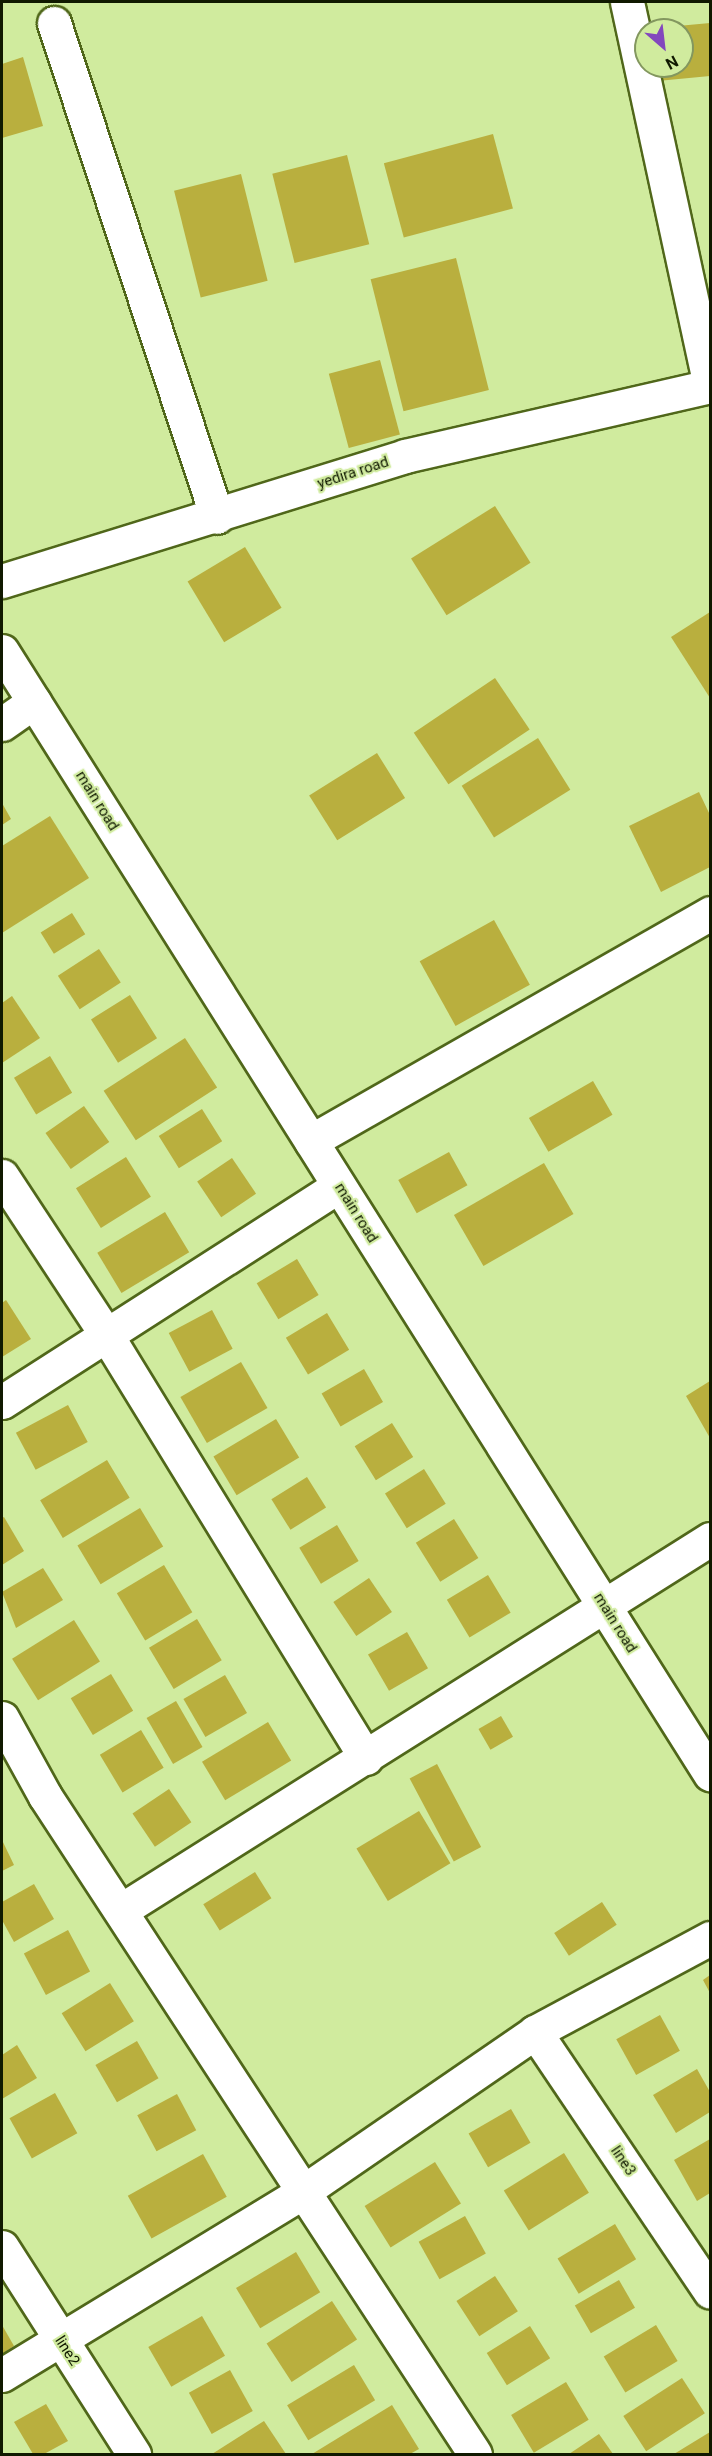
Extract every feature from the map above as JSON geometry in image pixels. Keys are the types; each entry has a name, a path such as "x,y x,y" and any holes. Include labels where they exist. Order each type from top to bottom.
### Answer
{"street":[{"path":"627,2 710,386"},
{"path":"54,23 217,517"},
{"name":"yedira road","path":"2,581 217,517 405,456 710,386"},
{"name":"main road","path":"2,651 711,1774"},
{"path":"2,724 34,702"},
{"path":"311,1141 711,913"},
{"path":"2,1176 104,1331 366,1758"},
{"path":"2,1402 104,1331 339,1186"},
{"path":"123,1909 711,1539"},
{"path":"2,1718 45,1796 123,1909 301,2193 475,2454"},
{"path":"2,2375 59,2338 301,2193 535,2032 711,1938"},
{"name":"line3","path":"535,2032 711,2291"},
{"name":"line2","path":"2,2247 134,2454"}],"building":[{"path":"710,23 710,76 694,78 694,24"},
{"path":"23,57 43,126 2,138 2,64"},
{"path":"647,78 689,78 647,82"},
{"path":"493,134 513,208 404,238 384,163"},
{"path":"347,155 369,244 295,263 272,174"},
{"path":"241,174 268,281 201,297 174,191"},
{"path":"456,258 489,390 404,411 371,279"},
{"path":"380,360 400,434 349,448 329,374"},
{"path":"495,506 531,563 447,615 411,558"},
{"path":"245,547 282,608 224,642 188,582"},
{"path":"710,612 710,698 671,637"},
{"path":"495,678 530,729 448,784 414,733"},
{"path":"538,738 570,790 494,837 462,786"},
{"path":"377,753 405,798 337,840 309,795"},
{"path":"699,792 710,815 710,867 661,892 629,826"},
{"path":"2,803 11,819 2,825"},
{"path":"50,816 89,878 2,933 2,846"},
{"path":"72,913 85,934 54,954 41,933"},
{"path":"494,920 530,985 456,1026 420,961"},
{"path":"99,949 121,983 80,1009 58,976"},
{"path":"130,995 157,1038 118,1063 91,1019"},
{"path":"12,996 40,1038 2,1063 2,1003"},
{"path":"185,1038 217,1087 136,1140 104,1091"},
{"path":"50,1056 72,1093 36,1114 14,1078"},
{"path":"593,1081 612,1115 548,1152 529,1118"},
{"path":"84,1106 109,1142 71,1169 45,1133"},
{"path":"202,1109 222,1141 179,1168 159,1136"},
{"path":"449,1152 467,1185 417,1213 398,1180"},
{"path":"126,1157 151,1197 101,1228 76,1188"},
{"path":"232,1158 256,1194 221,1217 197,1181"},
{"path":"544,1163 574,1214 483,1266 454,1215"},
{"path":"165,1212 189,1252 121,1293 97,1253"},
{"path":"297,1259 319,1295 278,1319 257,1283"},
{"path":"6,1300 31,1339 2,1357 2,1303"},
{"path":"212,1310 233,1349 189,1372 169,1333"},
{"path":"327,1313 349,1350 308,1375 286,1338"},
{"path":"241,1362 268,1408 207,1443 180,1397"},
{"path":"364,1369 383,1402 341,1426 322,1394"},
{"path":"710,1381 710,1438 686,1396"},
{"path":"68,1405 88,1442 36,1470 16,1433"},
{"path":"276,1419 299,1458 237,1495 213,1457"},
{"path":"392,1423 413,1457 376,1480 355,1446"},
{"path":"107,1460 130,1498 63,1538 40,1500"},
{"path":"424,1469 446,1504 407,1528 385,1493"},
{"path":"307,1477 326,1508 290,1530 271,1499"},
{"path":"140,1508 163,1547 101,1584 77,1546"},
{"path":"4,1517 24,1551 2,1565 2,1518"},
{"path":"454,1519 478,1558 440,1582 416,1543"},
{"path":"337,1525 359,1561 321,1584 299,1548"},
{"path":"164,1565 192,1612 145,1640 117,1593"},
{"path":"43,1568 63,1600 16,1628 2,1592"},
{"path":"488,1575 511,1613 470,1637 447,1600"},
{"path":"369,1578 392,1612 356,1636 333,1602"},
{"path":"197,1619 222,1660 174,1689 149,1648"},
{"path":"74,1620 100,1662 38,1700 12,1659"},
{"path":"407,1632 428,1668 389,1691 368,1654"},
{"path":"111,1674 133,1711 93,1735 71,1698"},
{"path":"225,1675 247,1713 205,1737 183,1699"},
{"path":"176,1701 202,1747 173,1764 147,1718"},
{"path":"501,1716 513,1737 490,1750 478,1729"},
{"path":"268,1722 291,1761 225,1800 202,1762"},
{"path":"141,1730 164,1768 123,1792 100,1755"},
{"path":"437,1764 481,1847 454,1862 410,1779"},
{"path":"169,1789 191,1822 155,1847 133,1814"},
{"path":"419,1811 450,1863 388,1901 356,1849"},
{"path":"2,1840 14,1865 2,1871"},
{"path":"255,1872 271,1898 220,1931 203,1904"},
{"path":"34,1884 54,1919 14,1942 2,1920 2,1902"},
{"path":"602,1902 617,1925 569,1956 554,1933"},
{"path":"68,1930 90,1971 46,1995 24,1953"},
{"path":"710,1975 710,1993 703,1980"},
{"path":"110,1983 134,2021 86,2051 62,2013"},
{"path":"660,2015 680,2051 636,2075 616,2039"},
{"path":"137,2041 158,2078 117,2102 95,2065"},
{"path":"17,2045 37,2078 2,2099 2,2055"},
{"path":"697,2069 710,2092 710,2112 676,2133 653,2095"},
{"path":"55,2093 77,2133 32,2158 10,2118"},
{"path":"177,2094 196,2130 157,2151 137,2115"},
{"path":"511,2109 530,2143 488,2167 469,2134"},
{"path":"710,2139 710,2193 697,2201 674,2160"},
{"path":"564,2153 589,2193 529,2230 504,2191"},
{"path":"203,2154 227,2197 152,2239 128,2196"},
{"path":"435,2162 461,2204 391,2248 365,2206"},
{"path":"465,2216 486,2254 439,2279 419,2242"},
{"path":"615,2224 636,2259 579,2294 558,2259"},
{"path":"296,2252 320,2292 260,2328 236,2288"},
{"path":"495,2276 518,2311 479,2336 456,2301"},
{"path":"619,2280 635,2308 591,2333 575,2306"},
{"path":"332,2301 357,2340 292,2382 267,2343"},
{"path":"202,2316 225,2356 171,2387 148,2347"},
{"path":"2,2325 14,2346 2,2354"},
{"path":"656,2325 678,2361 625,2392 604,2356"},
{"path":"530,2326 550,2358 507,2385 487,2353"},
{"path":"354,2365 375,2400 308,2440 287,2405"},
{"path":"230,2370 253,2411 212,2434 189,2393"},
{"path":"682,2378 705,2413 646,2451 623,2416"},
{"path":"566,2382 589,2420 534,2453 511,2415"},
{"path":"46,2404 68,2441 44,2454 33,2454 14,2422"},
{"path":"392,2405 419,2449 410,2454 312,2454"},
{"path":"264,2421 286,2454 212,2454"},
{"path":"710,2432 710,2454 674,2454"},
{"path":"599,2434 613,2454 569,2454"}]}
